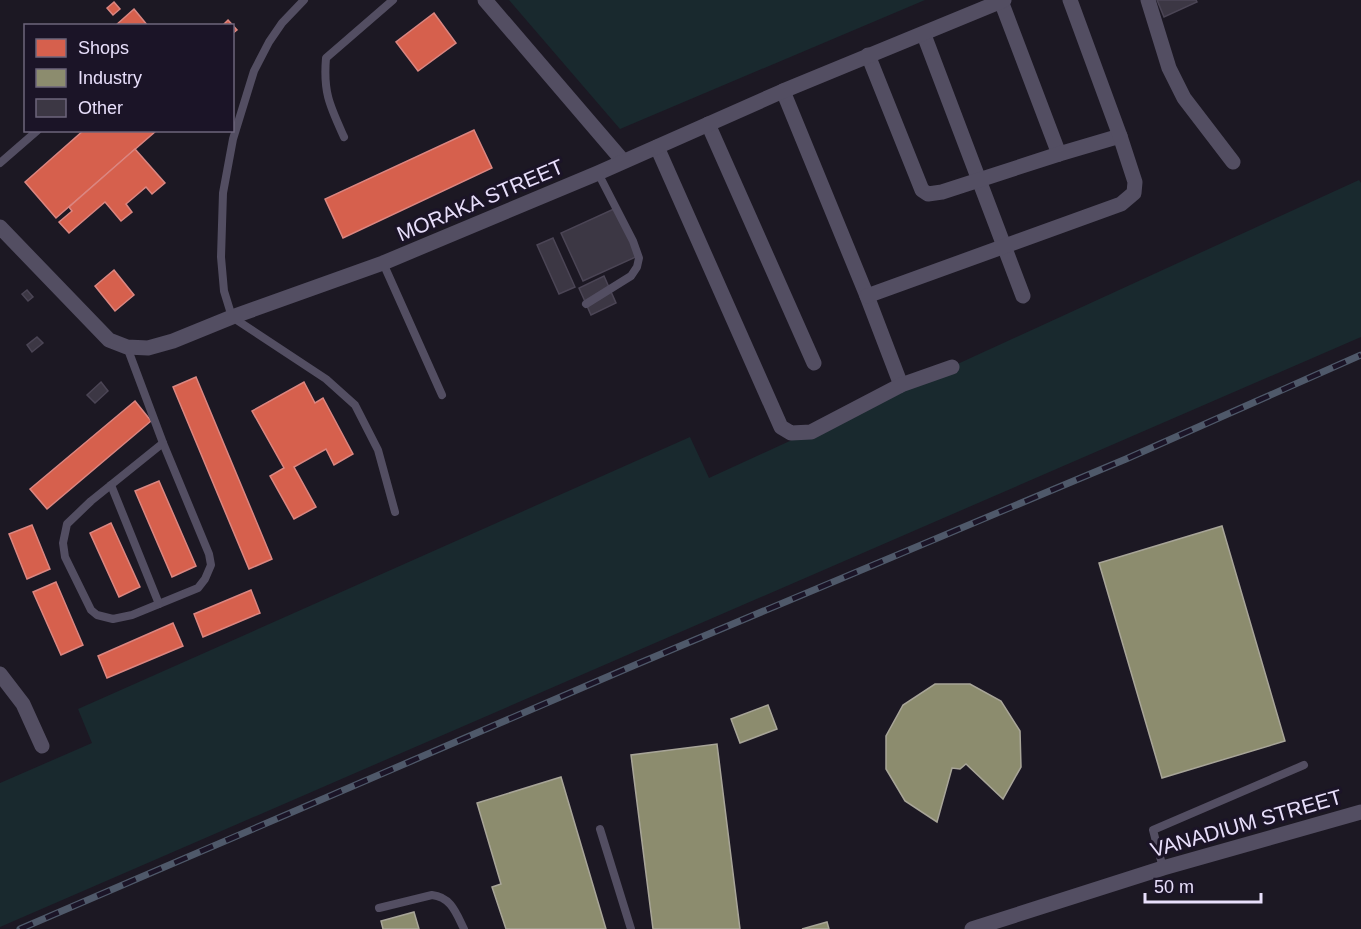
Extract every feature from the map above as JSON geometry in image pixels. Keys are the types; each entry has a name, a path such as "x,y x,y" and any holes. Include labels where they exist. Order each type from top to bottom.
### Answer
{"street":[{"path":"485,0 623,161"},
{"path":"867,296 1121,204 1134,193 1135,182 1120,136 1070,0"},
{"path":"1148,0 1169,68 1184,98 1233,162"},
{"name":"MORAKA STREET","path":"127,348 148,348 173,341 232,317 383,264 598,173 783,91 1003,1"},
{"path":"1003,1 1059,154"},
{"path":"924,35 1023,296"},
{"path":"868,55 921,190 928,194 935,194 1120,136"},
{"path":"783,91 901,385"},
{"path":"708,124 814,363"},
{"path":"657,147 781,427 796,434 811,432 901,385 952,367"},
{"path":"0,227 109,340 127,348"},
{"path":"0,674 23,704 42,746"},
{"name":"VANADIUM STREET","path":"972,929 1163,868 1361,812"}],"lane":[{"path":"304,0 282,23 254,70 233,139 223,193 221,225 224,291 232,317 326,379 355,405 378,450 395,512"},
{"path":"344,137 328,101 324,76 326,58 393,0"},
{"path":"0,162 36,132"},
{"path":"586,304 631,276 637,267 639,258 633,241 598,173"},
{"path":"383,264 442,395"},
{"path":"127,348 209,554 211,565 198,588 120,619 97,615 87,603 65,558 63,543 67,524 163,443"},
{"path":"111,485 159,604"},
{"path":"1163,868 1153,830 1304,765"},
{"path":"600,829 631,929"},
{"path":"379,908 432,895 440,896 450,902 464,929"}],"shaded area":[{"path":"509,0 925,0 620,129"},
{"path":"1359,180 1361,183 1361,337 0,927 0,783 92,743 78,709 690,437 709,478"}],"building: Shops":[{"path":"114,2 120,9 113,15 107,8"},
{"path":"134,9 146,24 117,24"},
{"path":"434,13 456,43 418,71 396,42"},
{"path":"474,130 492,168 343,238 325,199"},
{"path":"82,132 155,132 56,218 25,182"},
{"path":"135,149 165,183 152,194 146,187 126,204 132,212 121,221 105,202 69,233 59,222 72,211 69,207"},
{"path":"114,270 134,295 115,311 95,286"},
{"path":"196,377 272,559 249,569 173,387"},
{"path":"304,382 315,403 323,398 353,454 334,465 326,449 294,467 316,507 294,519 270,476 284,468 252,411"},
{"path":"135,401 151,421 47,509 30,489"},
{"path":"159,481 196,566 172,577 135,491"},
{"path":"111,523 140,587 119,597 90,533"},
{"path":"32,525 50,569 27,579 9,534"},
{"path":"56,582 83,645 61,655 33,592"},
{"path":"251,590 260,613 203,637 194,614"},
{"path":"173,623 183,646 107,678 98,656"}],"building: Industry":[{"path":"1222,526 1285,741 1162,778 1099,563"},
{"path":"935,684 970,684 1001,701 1020,731 1021,767 1003,799 966,764 960,769 952,768 937,822 905,801 886,769 886,736 903,705"},
{"path":"768,705 777,729 740,743 731,719"},
{"path":"717,744 740,929 653,929 631,755"},
{"path":"561,777 606,929 506,929 492,887 501,884 477,803"},
{"path":"414,912 419,929 383,929 381,921"},
{"path":"827,922 829,929 802,929"}],"building: Other":[{"path":"1157,0 1196,0 1197,2 1164,17"},
{"path":"616,208 638,256 583,281 561,233"},
{"path":"553,238 575,287 559,294 537,245"},
{"path":"604,276 616,303 591,315 579,288"},
{"path":"27,290 33,297 28,301 22,294"},
{"path":"37,337 43,343 32,352 27,345"},
{"path":"101,382 108,391 95,403 87,395"}],"railway":[{"path":"20,929 635,665 1126,459 1361,355"}]}
